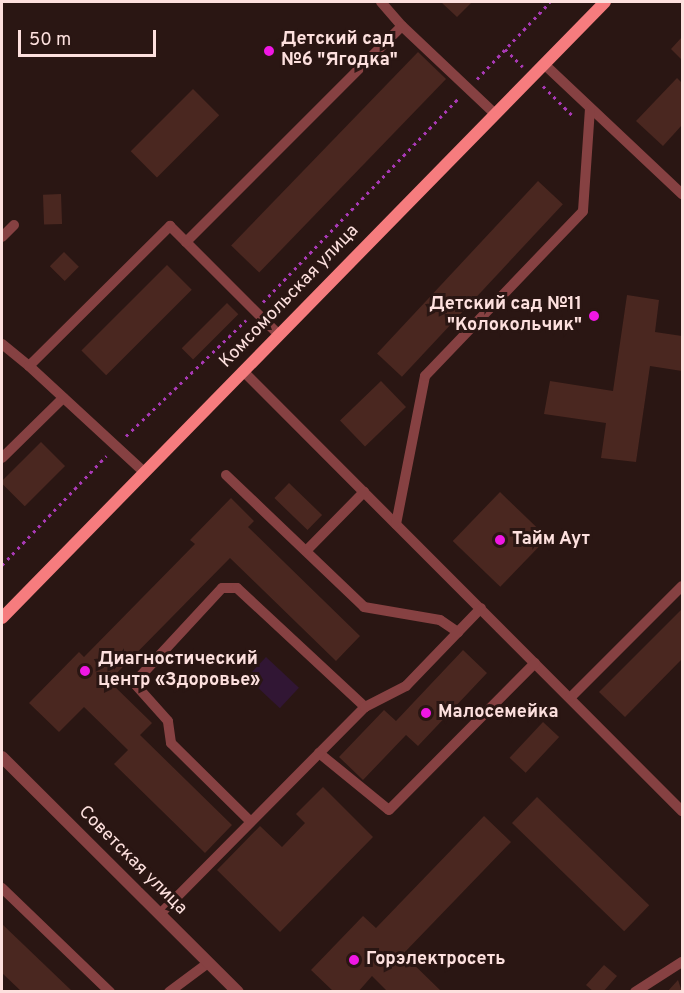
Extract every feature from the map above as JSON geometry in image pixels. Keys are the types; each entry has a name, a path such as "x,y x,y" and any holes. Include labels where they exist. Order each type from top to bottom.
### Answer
{"main road":[{"name":"Комсомольская улица","path":"2,618 605,2"}],"street":[{"name":"Советская улица","path":"2,757 237,992"}],"lane":[{"path":"381,2 402,26 495,114"},
{"path":"186,242 402,26"},
{"path":"544,63 682,194"},
{"path":"396,524 425,376 583,211 590,108"},
{"path":"2,237 14,225"},
{"path":"29,366 170,225 279,334"},
{"path":"2,344 144,472"},
{"path":"243,371 682,811"},
{"path":"2,458 63,398"},
{"path":"226,475 369,610 440,620 458,632"},
{"path":"306,552 364,492"},
{"path":"570,698 682,586"},
{"path":"250,821 171,743 168,721 134,684 222,588 237,588 365,707"},
{"path":"160,914 365,707 406,686 480,608"},
{"path":"319,753 382,808 396,807 535,663"},
{"path":"2,888 110,992"},
{"path":"635,992 682,962"},
{"path":"169,992 208,963"}],"path":[{"path":"2,565 116,446 255,311 550,2"}],"shaded area":[{"path":"266,657 299,688 280,708 247,677"}],"building":[{"path":"441,2 472,2 457,17"},
{"path":"682,37 682,60 671,49"},
{"path":"418,52 446,79 259,273 231,246"},
{"path":"677,78 682,83 682,125 663,146 636,121"},
{"path":"193,89 219,115 157,177 131,151"},
{"path":"538,181 563,204 402,377 377,354"},
{"path":"61,194 62,224 44,225 43,195"},
{"path":"64,252 79,267 65,281 50,266"},
{"path":"167,265 192,290 106,375 81,351"},
{"path":"627,295 659,300 655,332 682,336 682,371 650,366 636,462 601,458 606,423 544,414 550,381 613,391"},
{"path":"227,303 238,314 193,360 182,348"},
{"path":"381,381 406,407 365,446 340,421"},
{"path":"41,442 65,466 25,506 2,481"},
{"path":"289,483 322,515 308,530 274,498"},
{"name":"Тайм Аут","path":"500,492 547,538 500,587 453,541"},
{"path":"231,498 254,521 248,527 360,636 336,661 230,558 109,681 152,723 140,735 232,825 205,853 114,764 128,750 84,707 59,732 29,703 79,652 84,657 195,544 190,540"},
{"path":"682,609 682,659 625,717 599,692"},
{"name":"Малосемейка","path":"463,650 487,673 418,746 406,735 363,780 339,757 384,710 396,721"},
{"path":"543,722 559,737 526,773 510,758"},
{"path":"323,787 373,837 280,932 217,870 260,826 282,847 305,823 296,814"},
{"path":"537,797 649,905 624,931 512,823"},
{"path":"484,816 511,842 403,954 442,992 388,992 372,976 358,992 334,992 311,970 363,916 376,928"},
{"path":"2,924 73,992 22,992 2,973"},
{"path":"604,965 617,976 603,992 594,992 586,985"},
{"path":"678,980 682,992 667,992"}],"place":[{"name":"Детский сад №6 \"Ягодка\"","path":"269,51"},
{"name":"Детский сад №11 \"Колокольчик\"","path":"594,316"},
{"name":"Тайм Аут","path":"500,540"},
{"name":"Диагностический центр «Здоровье»","path":"85,671"},
{"name":"Малосемейка","path":"426,713"},
{"name":"Горэлектросеть","path":"354,960"}]}
